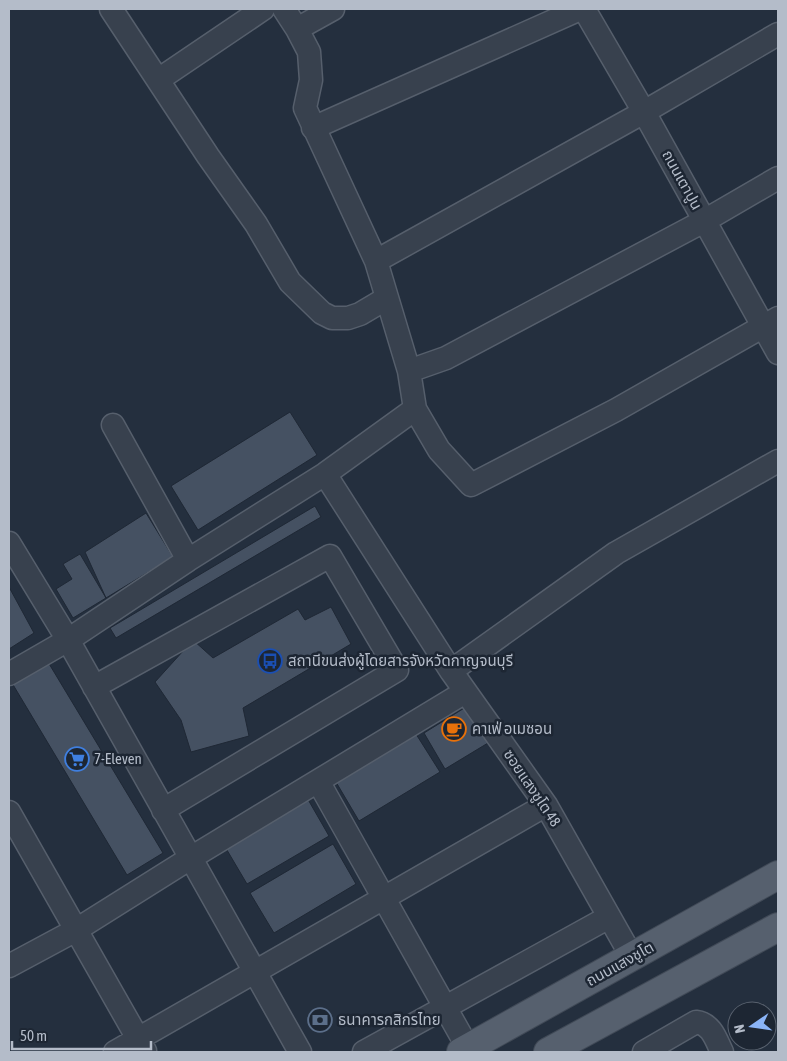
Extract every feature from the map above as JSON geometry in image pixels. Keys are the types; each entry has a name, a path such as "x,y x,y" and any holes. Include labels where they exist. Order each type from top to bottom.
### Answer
{"main road":[{"name":"ถนนแสงชูโต","path":"464,1050 778,875"},
{"path":"548,1052 778,927"},
{"path":"642,952 674,984"}],"street":[{"path":"111,9 208,156 256,224 290,282 322,313 332,318 348,318 360,314 387,298"},
{"path":"158,80 263,9"},
{"path":"284,9 310,52 311,80 305,108 376,261 409,371 415,409 439,450 471,485 616,410 771,322"},
{"path":"297,29 333,9"},
{"path":"313,128 580,9"},
{"name":"ถนนเตาปูน","path":"584,9 704,221 771,322 778,353"},
{"path":"376,261 644,112 778,34"},
{"path":"409,371 446,358 704,221 778,178"},
{"path":"9,674 68,640 188,560 325,474 415,409"},
{"path":"113,425 188,560"},
{"path":"451,671 616,553 778,461"},
{"name":"ซอยแสงชูโต 48","path":"325,474 465,692 546,805 610,917 642,952"},
{"path":"9,543 68,640 189,858 300,1052"},
{"path":"94,687 330,556 397,670 163,810"},
{"path":"9,966 76,930 189,858 465,692"},
{"path":"318,781 445,1007 464,1050"},
{"path":"115,1052 142,1046 254,971 546,805"},
{"path":"9,812 142,1046"},
{"path":"364,1052 610,917"},
{"path":"644,1052 696,1022 704,1023 709,1027 722,1052"}],"building":[{"path":"290,412 317,455 198,530 171,486"},
{"path":"315,506 321,517 116,638 110,628"},
{"path":"146,513 173,557 106,598 85,552"},
{"path":"80,554 106,598 73,618 56,589 72,579 63,564"},
{"path":"9,587 34,633 9,649"},
{"path":"331,607 351,644 243,708 249,736 191,752 181,720 155,682 193,640 213,658 298,609 305,620"},
{"path":"48,662 163,853 127,875 12,683"},
{"path":"466,707 488,743 445,769 424,733"},
{"path":"416,734 440,772 359,821 336,782"},
{"path":"306,796 329,836 247,884 224,845"},
{"path":"333,844 356,884 274,933 250,893"}],"place":[{"name":"สถานีขนส่งผู้โดยสารจังหวัดกาญจนบุรี","path":"270,661"},
{"name":"คาเฟ่ อเมซอน","path":"454,729"},
{"name":"7-Eleven","path":"77,759"},
{"name":"ธนาคารกสิกรไทย","path":"320,1020"}]}
